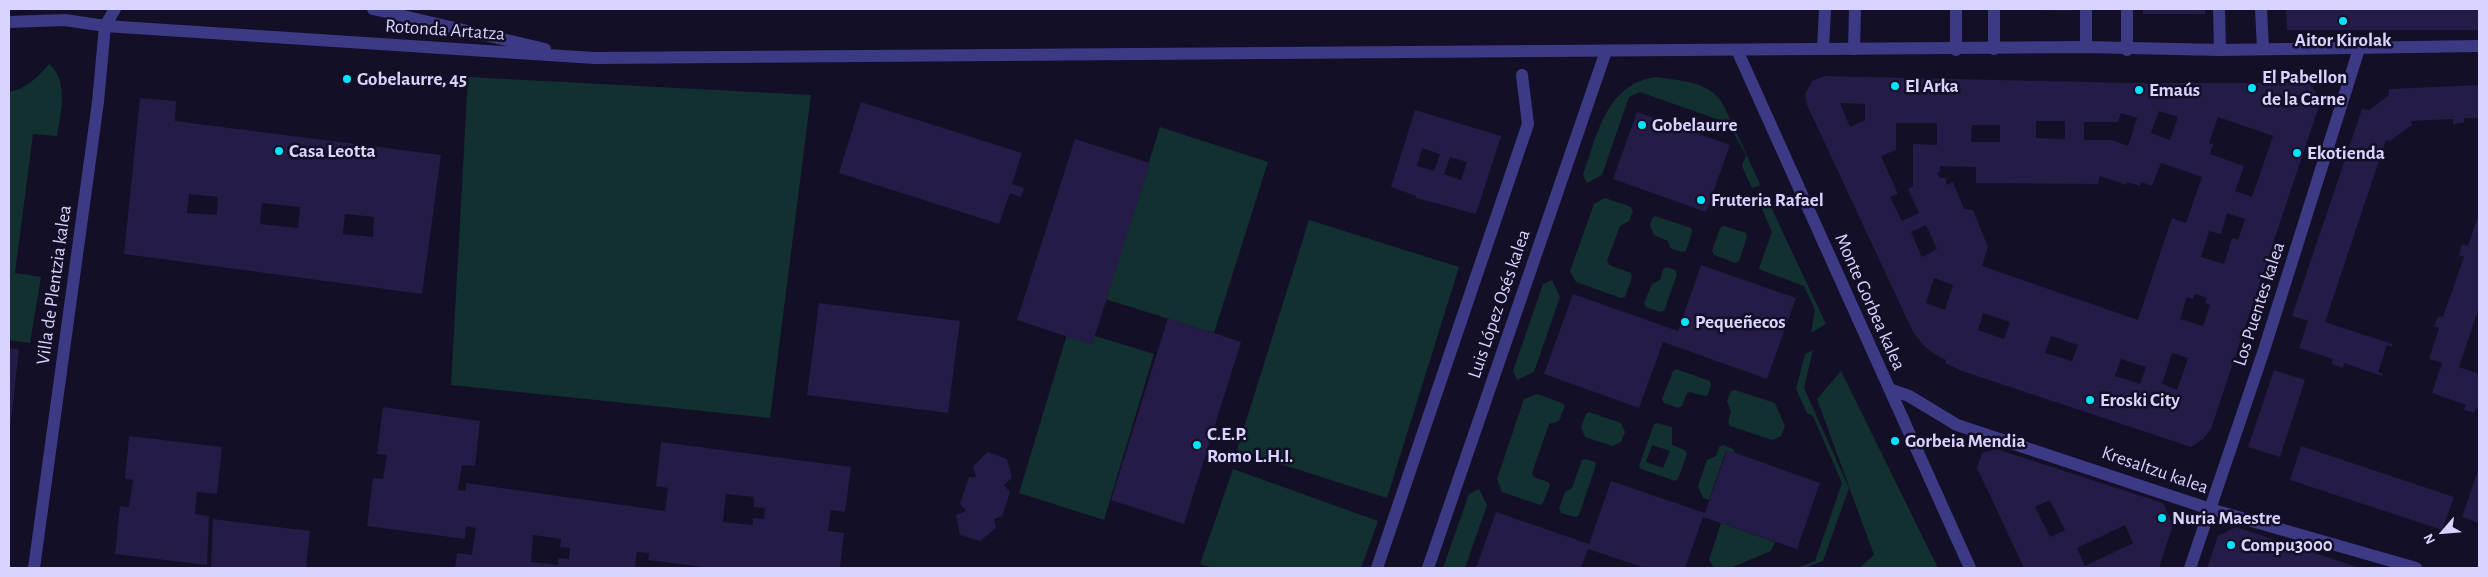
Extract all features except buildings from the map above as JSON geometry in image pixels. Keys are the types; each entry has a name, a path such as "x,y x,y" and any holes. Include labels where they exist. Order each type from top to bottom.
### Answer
{"street":[{"name":"Villa de Plentzia kalea","path":"34,568 100,86 105,26 115,9"},
{"name":"Rotonda Artatza","path":"373,9 594,58"},
{"path":"1824,9 1824,49"},
{"path":"1854,49 1855,9"},
{"path":"1956,9 1956,50"},
{"path":"1994,9 1994,49"},
{"path":"2086,9 2086,47"},
{"path":"2127,9 2127,50"},
{"path":"2219,9 2220,50"},
{"path":"2261,9 2263,49"},
{"name":"Rotonda Artatza","path":"9,22 65,20 105,26 594,58"},
{"path":"594,58 1824,49 1956,50 2086,47 2127,50 2220,50 2479,46"},
{"name":"Los Puentes kalea","path":"2190,568 2264,350 2359,49"},
{"name":"Monte Gorbea kalea","path":"1737,50 1970,568"},
{"name":"Luis López Osés kalea","path":"1428,568 1606,51"},
{"name":"Luis López Osés kalea","path":"1376,568 1528,124 1522,75"},
{"name":"Kresaltzu kalea","path":"1889,389 1909,396 1957,425 2210,509 2416,568"}],"green space":[{"path":"49,64 59,79 62,108 57,136 33,134 15,273 41,277 30,343 9,340 9,92 31,82"},
{"path":"468,77 811,95 770,418 451,385"},
{"path":"1656,77 1686,81 1712,91 1724,106 1760,184 1759,186 1752,188 1742,166 1746,155 1728,123 1640,92 1629,97 1602,175 1587,183 1583,175 1599,128 1606,114 1625,90 1639,82"},
{"path":"1160,127 1268,162 1214,333 1105,299"},
{"path":"1605,198 1631,207 1633,211 1629,221 1620,226 1607,261 1609,265 1631,273 1632,277 1625,297 1621,298 1576,282 1570,271 1594,204"},
{"path":"1768,204 1826,324 1811,333 1815,310 1804,286 1759,268 1772,232 1762,209"},
{"path":"1655,216 1691,228 1692,232 1686,251 1682,252 1670,248 1668,241 1654,235 1650,226 1652,218"},
{"path":"1309,220 1459,267 1387,498 1237,450"},
{"path":"1724,226 1746,233 1747,237 1739,261 1735,263 1714,255 1712,251 1720,228"},
{"path":"1667,267 1675,270 1677,274 1664,311 1660,312 1646,307 1644,303 1652,284 1660,280 1663,269"},
{"path":"1552,280 1560,297 1534,372 1517,380 1513,371 1543,284"},
{"path":"1069,328 1154,354 1104,520 1019,493"},
{"path":"1813,350 1804,388 1849,488 1823,561 1805,568 1797,568 1815,561 1842,483 1813,416 1807,413 1796,389 1805,354"},
{"path":"1676,369 1710,381 1708,395 1687,393 1682,406 1678,408 1664,403 1662,399 1673,371"},
{"path":"1841,371 1938,568 1859,568 1874,555 1817,399"},
{"path":"1735,390 1775,403 1785,426 1781,436 1772,440 1730,426 1728,422 1731,411 1727,401 1731,391"},
{"path":"1537,394 1562,403 1565,406 1559,421 1549,424 1532,473 1534,477 1548,482 1550,485 1543,503 1540,505 1502,492 1497,479 1524,399"},
{"path":"1589,412 1621,423 1625,432 1621,442 1612,446 1585,437 1581,427 1586,414"},
{"path":"1654,424 1672,427 1672,445 1685,450 1687,454 1678,479 1675,481 1641,469 1639,466","holes":["1652,445 1670,451 1663,468 1646,462"]},
{"path":"1723,445 1733,449 1735,453 1726,451 1709,500 1703,498 1698,486 1707,460 1716,456 1719,447"},
{"path":"1586,459 1595,462 1596,465 1579,515 1575,517 1561,513 1559,509 1565,492 1572,488 1582,460"},
{"path":"1233,469 1378,521 1361,568 1213,568 1200,564"},
{"path":"1479,489 1487,505 1465,568 1443,568 1469,494"},
{"path":"1721,523 1775,542 1771,551 1730,568 1714,568 1709,560"}],"place":[{"name":"Aitor Kirolak","path":"2343,21"},
{"name":"Gobelaurre, 45","path":"347,79"},
{"name":"El Arka","path":"1895,86"},
{"name":"El Pabellon de la Carne","path":"2252,88"},
{"name":"Emaús","path":"2139,90"},
{"name":"Gobelaurre","path":"1642,125"},
{"name":"Casa Leotta","path":"279,151"},
{"name":"Ekotienda","path":"2297,153"},
{"name":"Fruteria Rafael","path":"1701,200"},
{"name":"Pequeñecos","path":"1685,322"},
{"name":"Eroski City","path":"2090,400"},
{"name":"Gorbeia Mendia","path":"1895,441"},
{"name":"C.E.P. Romo L.H.I.","path":"1197,445"},
{"name":"Nuria Maestre","path":"2162,518"},
{"name":"Compu3000","path":"2231,545"}]}
